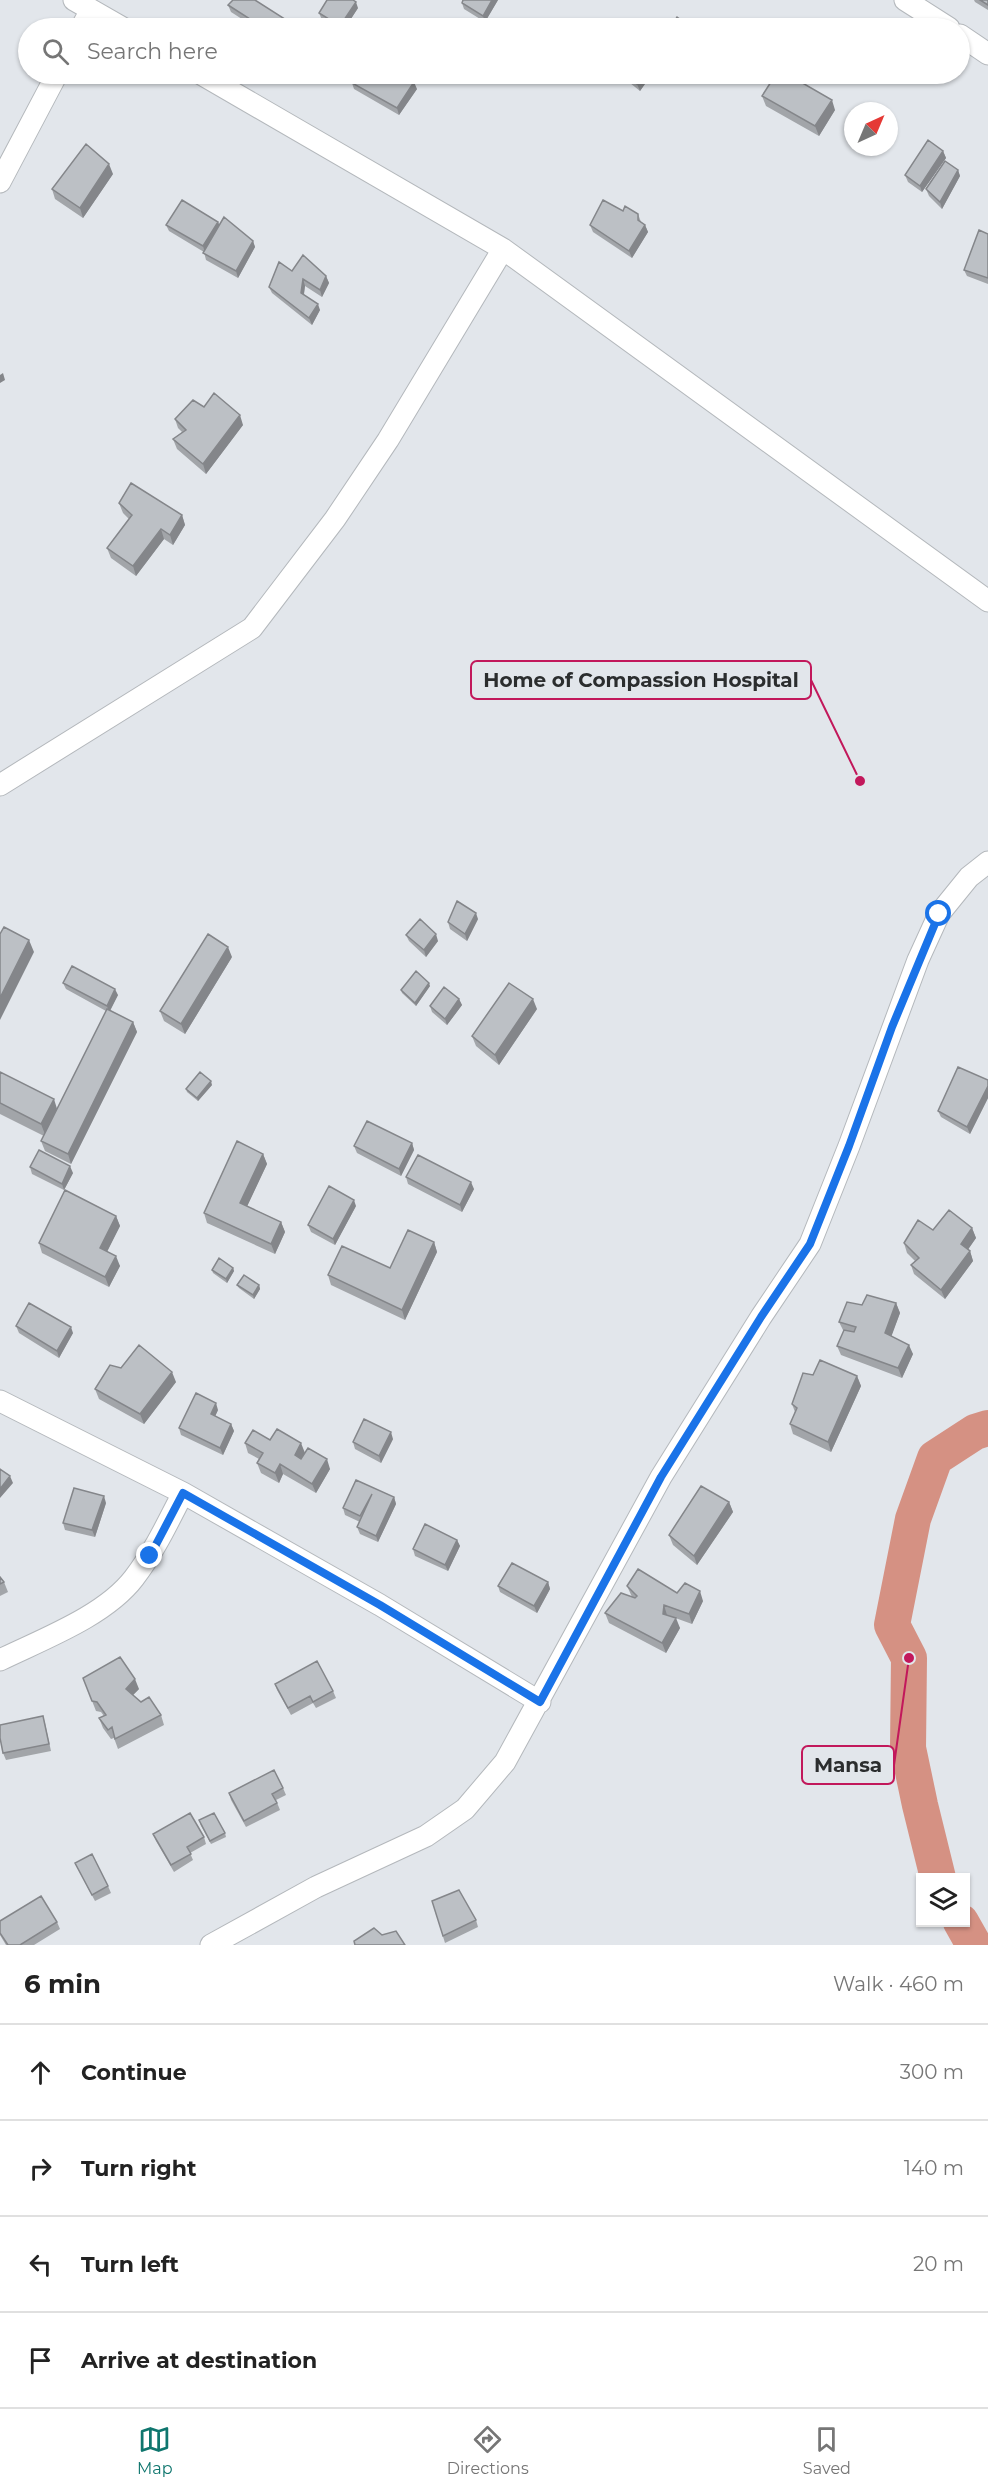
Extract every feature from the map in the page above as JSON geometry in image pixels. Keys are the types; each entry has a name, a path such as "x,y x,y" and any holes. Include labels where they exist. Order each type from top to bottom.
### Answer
{"street":[{"path":"905,0 933,18"},
{"path":"970,42 988,54"},
{"path":"0,182 52,84"},
{"path":"218,84 504,249 988,601"},
{"path":"0,785 252,628 335,519 388,440 504,249"},
{"path":"211,1945 316,1887 426,1836 465,1809 506,1762 661,1477 761,1317 810,1244 849,1146 892,1027 939,914 969,877 988,862"},
{"path":"0,1401 183,1493 380,1605 540,1702"},
{"path":"0,1660 72,1625 112,1599 133,1580 150,1556 183,1493"}],"building":[{"path":"233,0 255,0 283,18 248,18 228,5"},
{"path":"327,0 356,2 345,18 327,18 319,13"},
{"path":"463,0 492,0 483,16 462,3"},
{"path":"354,84 413,84 397,108"},
{"path":"770,84 804,84 832,100 815,126 762,96"},
{"path":"928,140 943,151 920,186 905,175"},
{"path":"86,144 109,164 80,208 52,189"},
{"path":"945,161 958,170 940,202 926,189"},
{"path":"182,200 218,222 203,246 166,225"},
{"path":"603,200 623,211 625,206 638,214 638,220 645,225 629,251 590,225"},
{"path":"224,217 253,241 236,271 203,253"},
{"path":"979,230 988,234 988,278 964,270"},
{"path":"303,255 326,276 320,290 303,279 301,293 318,304 309,318 269,287 279,262 292,271"},
{"path":"214,393 240,415 203,464 173,439 186,430 175,419 193,400 204,407"},
{"path":"131,483 182,515 170,535 161,529 133,566 107,548 132,515 119,503"},
{"path":"457,901 476,913 465,934 448,922"},
{"path":"420,919 436,934 424,950 406,935"},
{"path":"4,927 29,940 0,998 0,934"},
{"path":"208,934 228,947 181,1024 160,1011"},
{"path":"72,966 115,989 107,1006 63,983"},
{"path":"416,971 429,983 415,1003 401,990"},
{"path":"509,983 533,999 495,1055 472,1036"},
{"path":"444,987 459,999 445,1019 430,1006"},
{"path":"107,1009 133,1022 68,1154 41,1141"},
{"path":"958,1067 988,1080 988,1086 967,1127 938,1111"},
{"path":"0,1072 54,1099 41,1124 0,1103"},
{"path":"200,1072 211,1081 197,1098 186,1089"},
{"path":"367,1121 412,1143 399,1169 354,1146"},
{"path":"237,1141 263,1154 240,1203 281,1222 271,1244 204,1213"},
{"path":"39,1150 70,1166 62,1184 30,1167"},
{"path":"418,1155 471,1182 460,1205 406,1177"},
{"path":"329,1186 354,1200 333,1239 308,1225"},
{"path":"65,1190 116,1216 100,1248 116,1256 105,1277 39,1243"},
{"path":"949,1210 972,1228 961,1244 970,1251 941,1290 911,1265 919,1258 904,1243 918,1220 933,1230"},
{"path":"408,1230 434,1242 402,1310 328,1275 342,1246 390,1268"},
{"path":"219,1258 233,1268 226,1279 212,1270"},
{"path":"244,1275 259,1285 253,1295 237,1285"},
{"path":"867,1295 896,1303 885,1333 909,1345 898,1368 837,1346 844,1330 854,1332 856,1327 839,1322 847,1302 862,1305"},
{"path":"29,1303 71,1327 57,1351 16,1326"},
{"path":"139,1345 172,1372 140,1414 95,1389 110,1365 121,1368"},
{"path":"820,1360 857,1376 828,1442 790,1424 797,1408 792,1404 803,1373 813,1375"},
{"path":"196,1393 216,1403 211,1414 231,1424 220,1448 179,1428"},
{"path":"364,1419 391,1432 379,1456 353,1442"},
{"path":"277,1429 301,1443 295,1455 301,1459 308,1448 327,1459 312,1484 280,1464 275,1473 257,1463 263,1453 245,1443 253,1430 270,1440"},
{"path":"0,1469 10,1476 0,1489"},
{"path":"356,1480 394,1497 376,1536 357,1527 372,1494 360,1516 343,1508"},
{"path":"701,1486 729,1502 694,1556 669,1535"},
{"path":"74,1488 104,1496 92,1530 63,1523"},
{"path":"425,1524 457,1540 445,1565 413,1549"},
{"path":"512,1563 548,1582 534,1606 498,1586"},
{"path":"638,1569 677,1593 685,1583 700,1591 689,1614 664,1605 663,1614 676,1618 662,1643 605,1613 621,1593 635,1598 637,1596 627,1586"},
{"path":"120,1657 135,1679 126,1689 141,1702 149,1697 161,1715 115,1739 112,1727 108,1730 99,1718 106,1715 97,1702 92,1701 83,1678"},
{"path":"317,1661 333,1691 313,1702 310,1696 288,1708 275,1684"},
{"path":"43,1716 49,1744 3,1753 0,1725"},
{"path":"274,1770 283,1788 272,1794 277,1803 244,1821 229,1793"},
{"path":"190,1813 204,1837 187,1847 191,1854 171,1865 153,1834"},
{"path":"214,1813 225,1833 210,1841 199,1820"},
{"path":"92,1854 108,1886 92,1895 75,1863"},
{"path":"459,1890 476,1920 443,1936 432,1901"},
{"path":"41,1896 57,1922 20,1945 8,1945 0,1933 0,1921"},
{"path":"374,1928 382,1935 396,1931 405,1945 355,1945 354,1941"}],"waterway":[{"path":"937,1873 908,1748 909,1658 892,1625 913,1519 935,1458 975,1432 988,1428"},
{"path":"964,1927 974,1945"}],"place":[{"name":"Home of Compassion Hospital","path":"860,781"},
{"name":"Mansa","path":"909,1658"}],"route":[{"path":"150,1556 183,1493 380,1605 540,1702 661,1477 761,1317 810,1244 918,960 939,914"}]}
